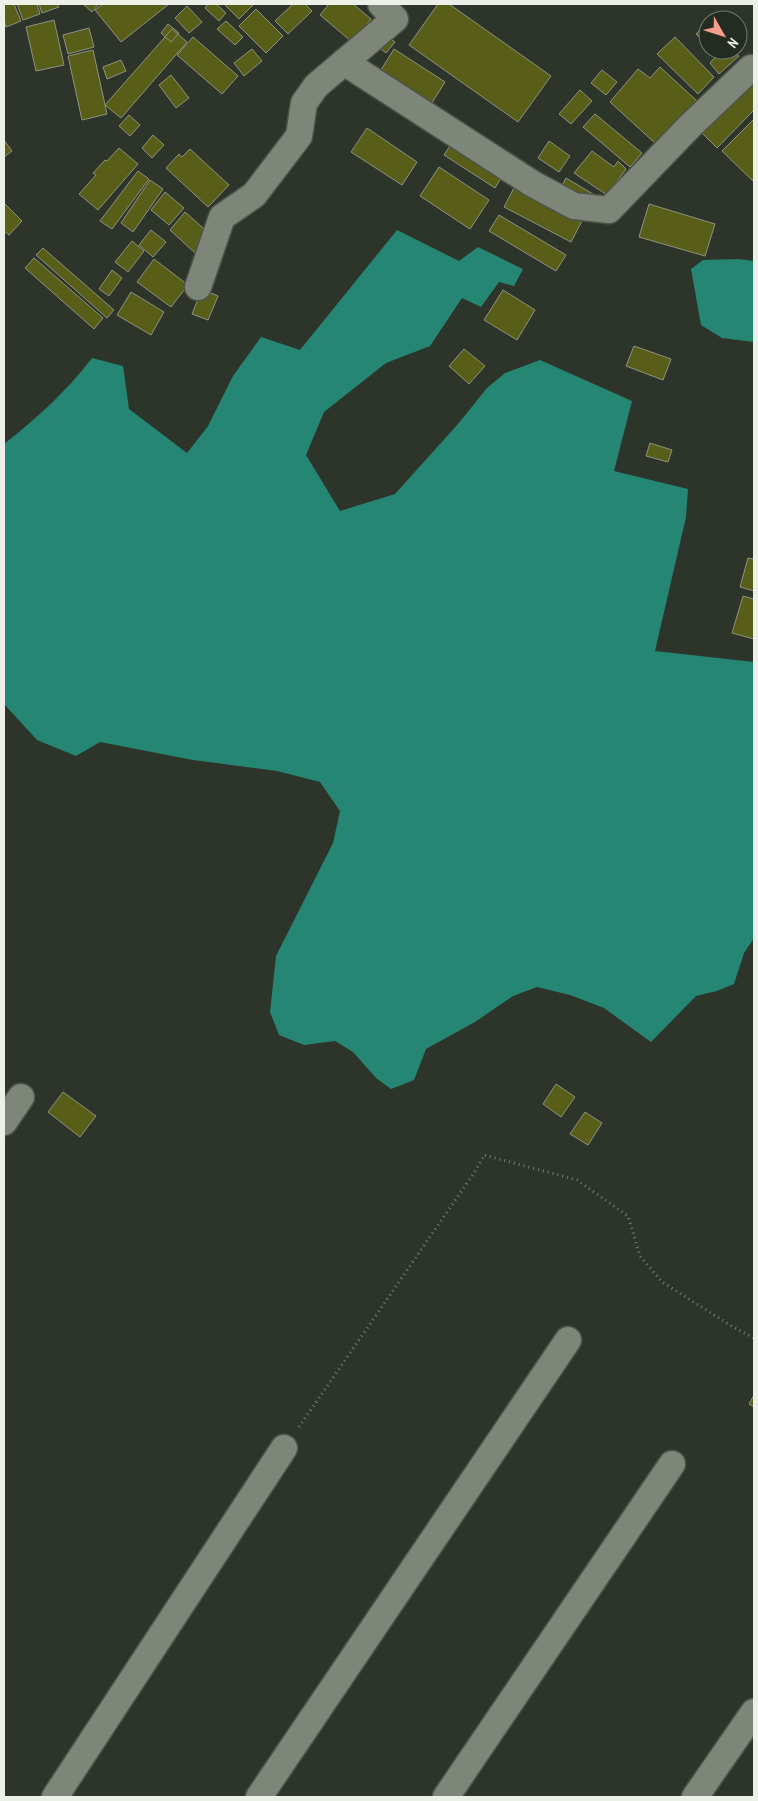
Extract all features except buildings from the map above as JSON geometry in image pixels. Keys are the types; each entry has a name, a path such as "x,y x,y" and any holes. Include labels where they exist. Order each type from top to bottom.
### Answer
{"street":[{"path":"198,287 222,217 254,195 299,136 304,102 316,86 395,18 381,4"},
{"path":"344,62 533,184 574,206 609,210 689,127 751,68 754,68"},
{"path":"4,1122 20,1097"},
{"path":"259,1797 568,1340"},
{"path":"55,1797 284,1448"},
{"path":"446,1797 672,1464"},
{"path":"695,1797 754,1712"}],"path":[{"path":"284,1448 470,1179 484,1155 577,1180 628,1216 640,1256 662,1282 733,1327 754,1338"}],"water":[{"path":"397,230 459,261 478,247 523,269 514,286 499,282 481,307 462,298 430,346 386,363 324,412 306,455 340,511 395,494 458,424 487,388 505,373 540,360 632,401 614,471 688,489 686,517 655,651 754,662 754,938 744,953 734,984 717,991 696,996 651,1042 604,1008 570,995 537,987 513,996 475,1022 426,1049 414,1080 391,1089 376,1078 353,1052 335,1041 304,1045 279,1035 270,1012 276,956 333,843 340,811 320,782 277,771 193,760 100,742 76,756 37,740 4,704 4,444 51,404 92,358 123,366 129,409 187,453 208,426 233,376 261,337 300,350"},
{"path":"738,259 754,261 754,342 722,338 701,325 691,269 703,260"}]}
